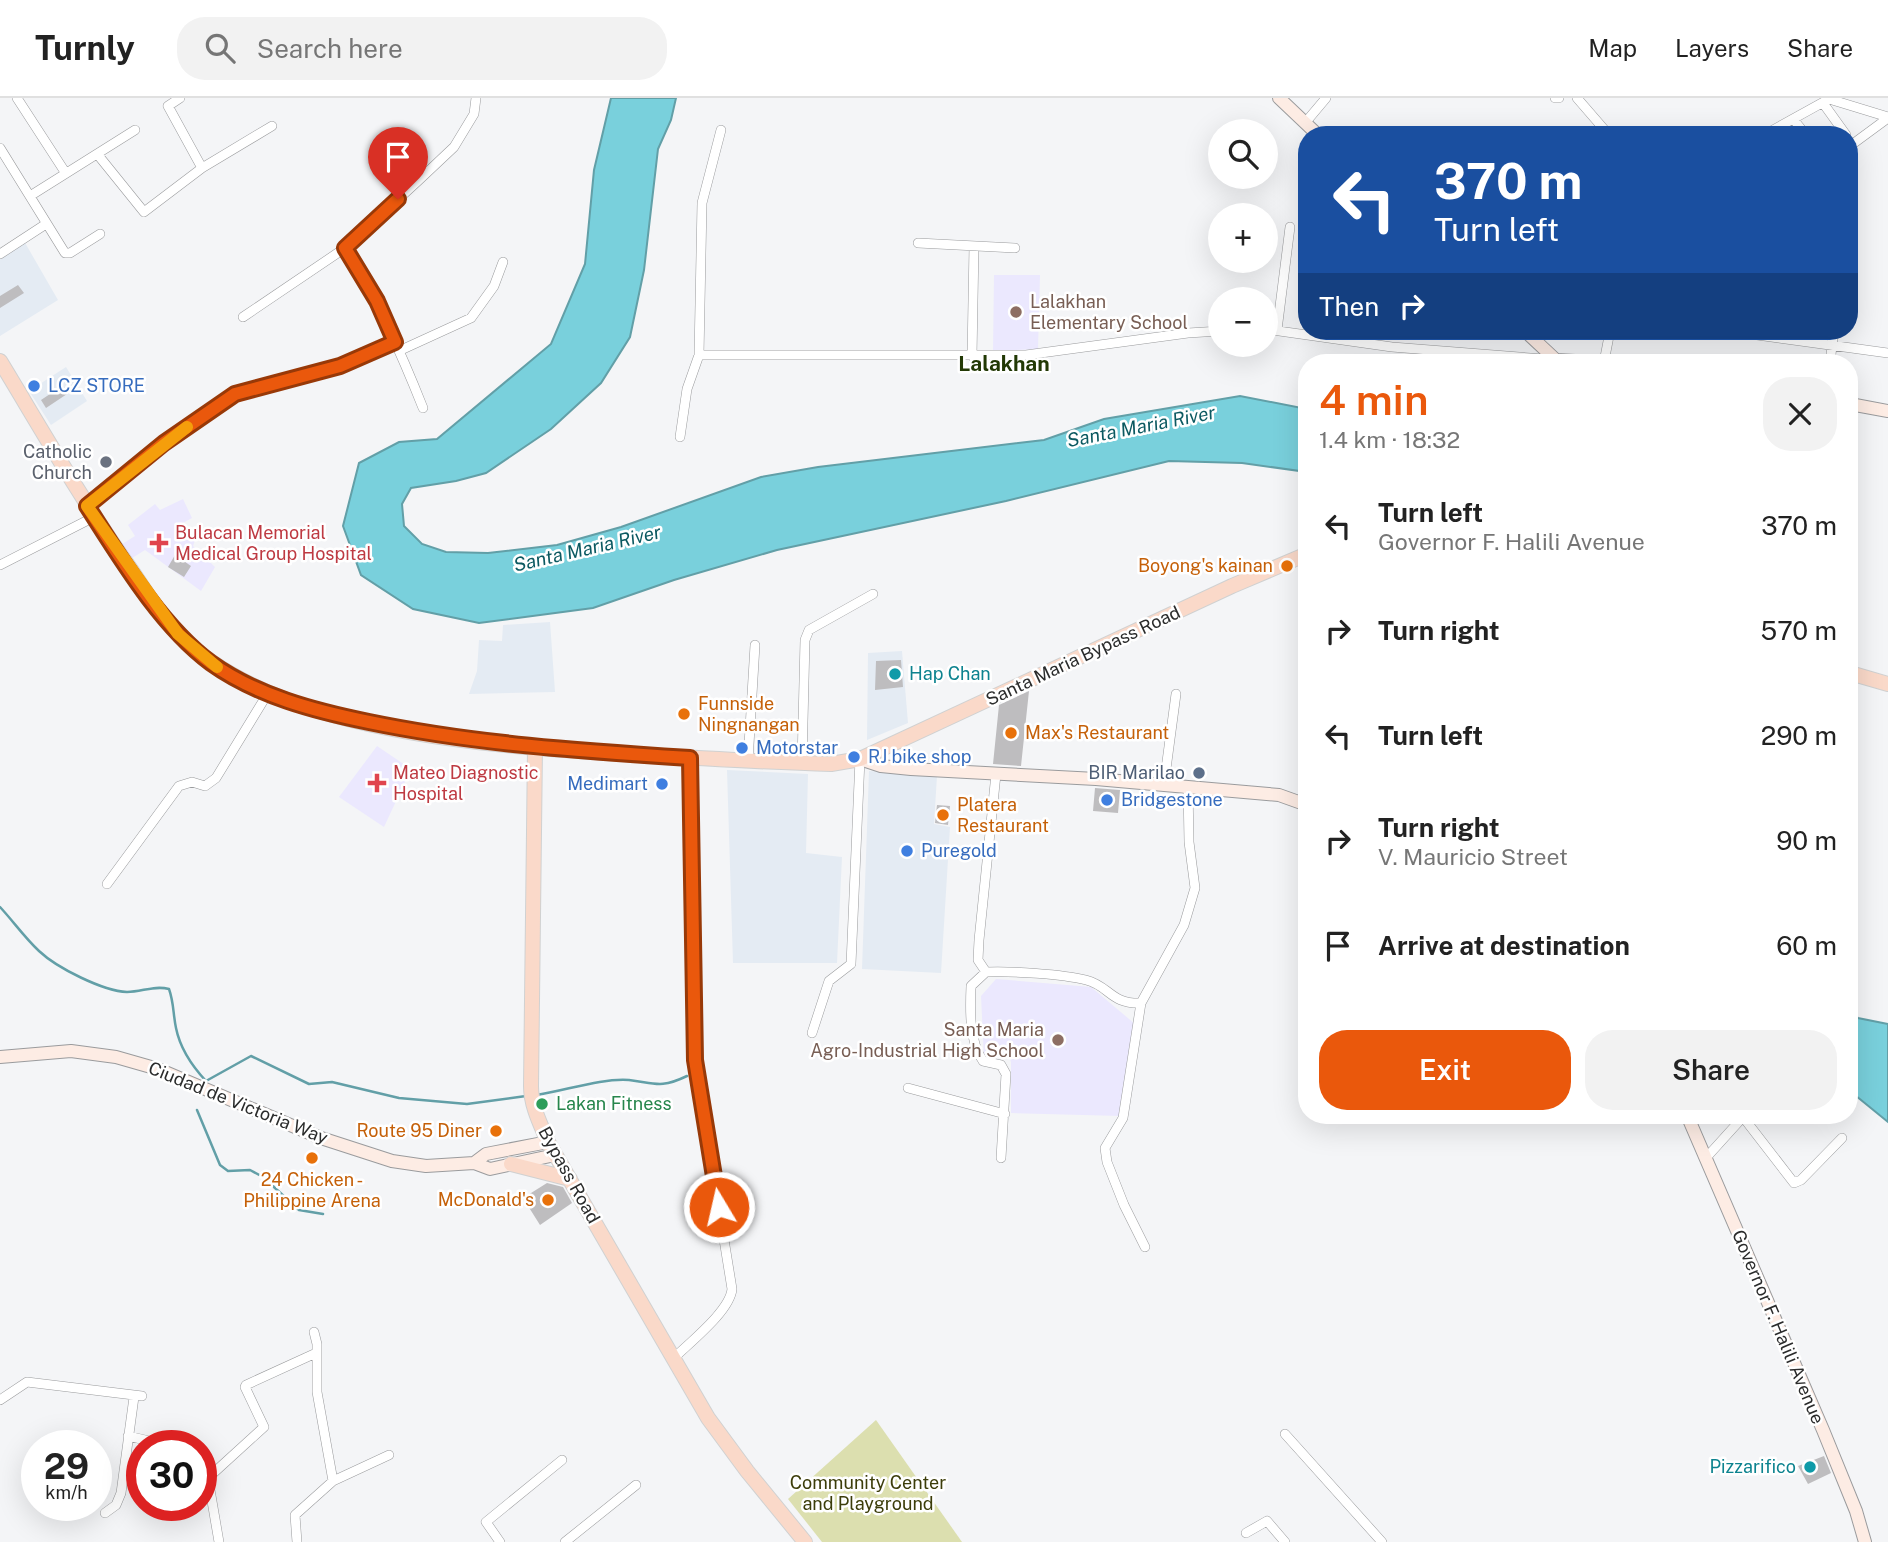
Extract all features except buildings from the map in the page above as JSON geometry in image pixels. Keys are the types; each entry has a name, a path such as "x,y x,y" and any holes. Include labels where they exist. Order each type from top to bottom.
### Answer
{"main road":[{"path":"1279,98 1308,126"},
{"path":"1535,340 1550,354"},
{"path":"0,361 91,512 178,634 212,664 268,694 324,712 423,733 535,747 802,763 831,764 860,759 881,766 1188,787 1279,795 1298,802"},
{"path":"1858,405 1888,411"},
{"name":"Santa Maria Bypass Road","path":"860,759 1298,558"},
{"path":"1858,675 1888,684"},
{"name":"Bypass Road","path":"535,747 531,1092 552,1148 708,1418 805,1542"},
{"name":"Ciudad de Victoria Way","path":"0,1057 71,1051 116,1057 158,1069 321,1138 392,1161 426,1166 474,1163 490,1169 552,1148"},
{"name":"Governor F. Halili Avenue","path":"1690,1124 1823,1430 1856,1511 1865,1542"},
{"name":"Ciudad de Victoria Way","path":"474,1163 486,1154 552,1148"},
{"path":"511,1164 570,1179"}],"street":[{"path":"17,98 65,172"},
{"path":"180,98 168,106 202,168"},
{"path":"243,317 345,248 454,147 474,114 476,98"},
{"path":"1305,123 1326,98"},
{"path":"1577,98 1601,126"},
{"path":"1782,126 1829,99 1888,117"},
{"path":"1823,103 1840,126"},
{"path":"1858,138 1888,117"},
{"path":"1794,120 1799,126"},
{"path":"98,155 144,212 202,168 272,126"},
{"path":"30,196 135,130"},
{"path":"680,437 687,389 699,355 702,203 721,130"},
{"path":"0,148 65,253 70,253 100,234"},
{"path":"0,254 46,224"},
{"path":"1278,322 1290,227"},
{"path":"918,243 1014,248"},
{"path":"971,356 974,246"},
{"path":"345,248 377,301 423,408"},
{"path":"0,565 91,512 164,443 235,394 340,366 471,318 494,286 503,262"},
{"path":"1278,330 1298,333"},
{"path":"699,355 1026,355 1208,332"},
{"path":"1345,340 1392,347 1480,354"},
{"path":"1795,340 1888,353"},
{"path":"1831,354 1833,340"},
{"path":"802,763 805,640 809,630 873,594"},
{"path":"748,761 755,645"},
{"path":"107,884 179,786 192,782 205,786 216,778 268,694"},
{"path":"1164,785 1175,694"},
{"path":"673,1359 732,1298 695,1060 690,758"},
{"path":"812,1033 829,981 850,964 860,759"},
{"path":"986,972 978,960 979,940 996,774"},
{"path":"1145,1247 1124,1205 1107,1162 1105,1149 1122,1118 1141,1003 1184,925 1195,888 1189,842 1188,787"},
{"path":"1001,1158 1005,1069 983,1061 978,1054 973,1033 971,986 986,972 1085,980 1125,1004 1141,1003"},
{"path":"908,1088 1004,1114"},
{"path":"1705,1158 1737,1124"},
{"path":"1748,1124 1794,1183 1801,1180 1842,1138"},
{"path":"314,1332 317,1392 333,1481"},
{"path":"217,1465 264,1427 246,1385 316,1353"},
{"path":"0,1399 27,1382 138,1397 130,1430"},
{"path":"1285,1434 1382,1542"},
{"path":"112,1508 121,1493 126,1452"},
{"path":"297,1542 295,1515 333,1481 389,1455"},
{"path":"499,1542 486,1522 562,1460"},
{"path":"565,1542 636,1485"},
{"path":"214,1521 219,1542"},
{"path":"1246,1533 1266,1521 1285,1542"}],"shaded area":[{"path":"24,241 58,300 0,336 0,257"},
{"name":"Lalakhan Elementary School","path":"994,275 1040,275 1038,349 993,351"},
{"path":"66,367 87,401 51,425 29,391"},
{"name":"Bulacan Memorial Medical Group Hospital","path":"183,499 192,518 181,524 195,540 193,546 215,567 201,591 145,550 129,560 119,546 135,536 128,525 155,504 160,510"},
{"path":"550,622 555,692 469,694 477,671 479,640 502,641 503,625"},
{"path":"902,651 908,723 867,740 868,653"},
{"name":"Mateo Diagnostic Hospital","path":"377,746 411,769 384,827 339,797"},
{"path":"727,770 808,774 806,853 842,857 837,963 733,963"},
{"name":"Puregold","path":"869,771 937,776 934,824 950,827 941,973 862,969"},
{"name":"Santa Maria Agro-Industrial High School","path":"996,979 1091,987 1135,1024 1121,1116 1011,1113 1009,1056 984,1059 981,996"}],"green space":[{"name":"Community Center and Playground","path":"876,1420 962,1542 822,1542 788,1499"}],"water":[{"name":"Santa Maria River","path":"611,98 676,98 671,120 658,149 644,270 630,337 601,383 551,429 486,473 411,488 402,504 404,526 422,544 446,552 488,553 557,545 621,527 761,477 818,467 1044,440 1104,419 1240,396 1298,407 1298,471 1242,463 1169,461 1006,501 777,550 674,580 593,608 479,623 413,609 361,575 343,526 359,463 399,442 437,439 551,344 585,264 594,170"},
{"path":"1858,1018 1888,1024 1888,1122 1858,1098"}],"waterway":[{"path":"0,907 39,951 81,978 117,991 169,989 180,1043 191,1063 206,1081 251,1056 309,1084 332,1082 399,1098 467,1104 526,1096"},
{"path":"536,1095 606,1081 629,1080 664,1084 687,1076"},
{"path":"197,1110 220,1165 228,1171 250,1170 263,1177 299,1210 323,1214"}],"slow traffic":[{"path":"187,427 87,506 178,634 217,667"}],"place":[{"name":"Lalakhan Elementary School","path":"1016,312"},
{"name":"LCZ STORE","path":"34,386"},
{"name":"Catholic Church","path":"106,462"},
{"name":"Bulacan Memorial Medical Group Hospital","path":"159,543"},
{"name":"Boyong's kainan","path":"1287,566"},
{"name":"Hap Chan","path":"895,674"},
{"name":"Funnside Ningnangan","path":"684,714"},
{"name":"Max's Restaurant","path":"1011,733"},
{"name":"Motorstar","path":"742,748"},
{"name":"RJ bike shop","path":"854,757"},
{"name":"BIR Marilao","path":"1199,773"},
{"name":"Mateo Diagnostic Hospital","path":"377,783"},
{"name":"Medimart","path":"662,784"},
{"name":"Bridgestone","path":"1107,800"},
{"name":"Platera Restaurant","path":"943,815"},
{"name":"Puregold","path":"907,851"},
{"name":"Santa Maria Agro-Industrial High School","path":"1058,1040"},
{"name":"Lakan Fitness","path":"542,1104"},
{"name":"Route 95 Diner","path":"496,1131"},
{"name":"24 Chicken - Philippine Arena","path":"312,1158"},
{"name":"McDonald's","path":"548,1200"},
{"name":"Pizzarifico","path":"1810,1467"}],"district":[{"name":"Lalakhan","path":"1004,364"}],"route":[{"path":"398,199 345,248 377,301 395,342 340,366 235,394 164,443 87,506 178,634 212,664 268,694 314,709 423,733 560,750 690,758 695,1060 719,1207"}]}
